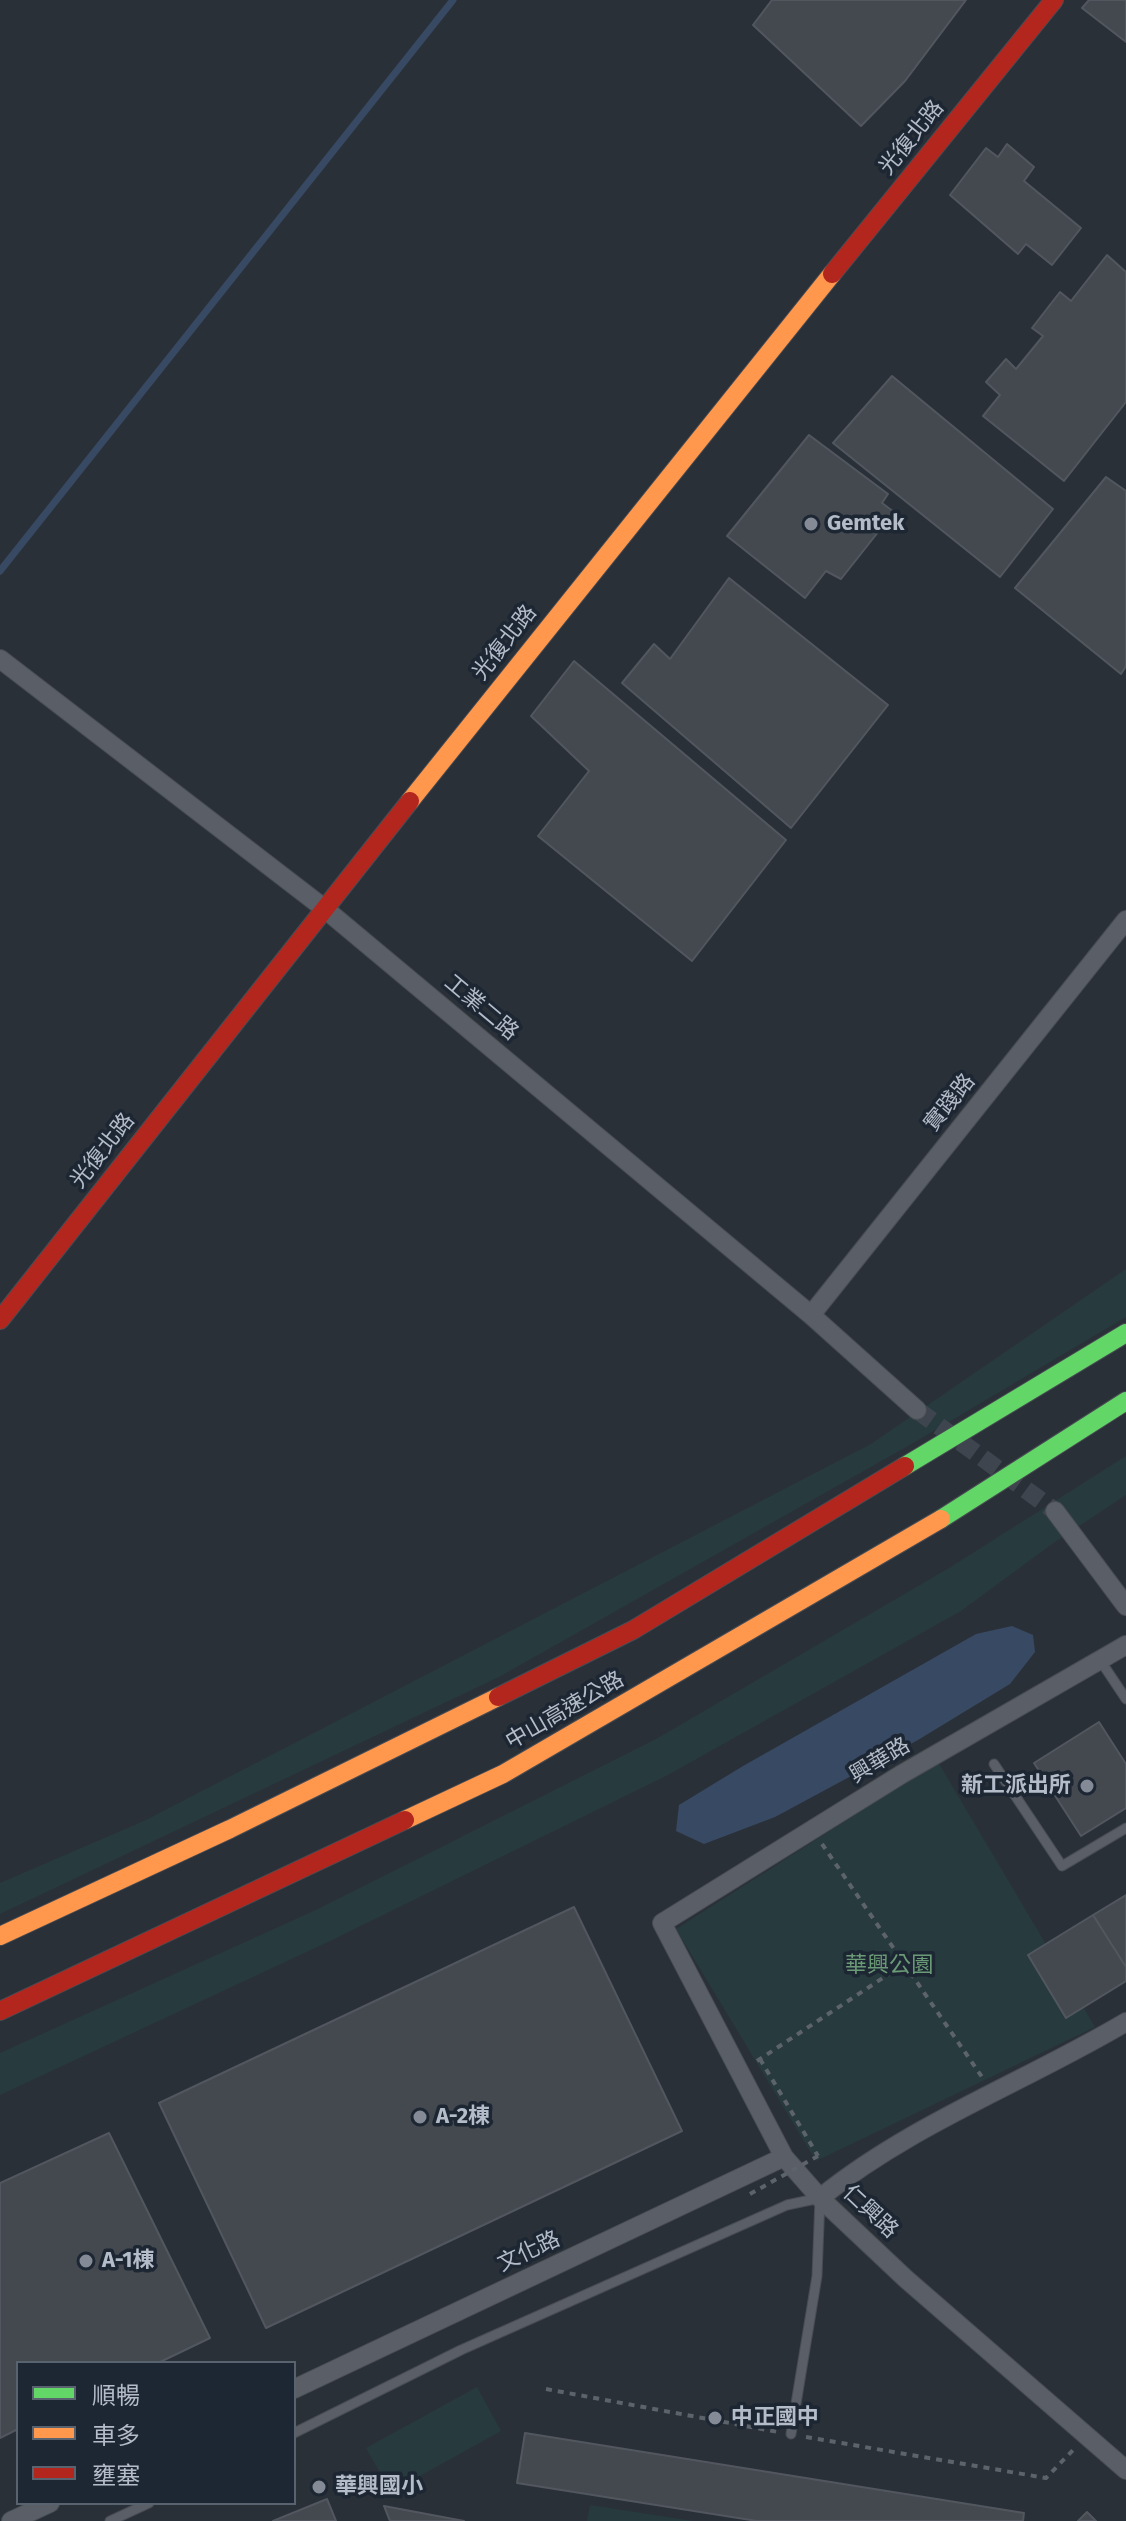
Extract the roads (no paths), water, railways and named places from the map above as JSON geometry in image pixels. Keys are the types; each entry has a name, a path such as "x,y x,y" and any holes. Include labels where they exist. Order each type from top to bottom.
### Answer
{"main road":[{"name":"光復北路","path":"0,1320 613,545 1054,0"},
{"name":"中山高速公路","path":"0,1936 230,1829 633,1630 1126,1333"},
{"name":"中山高速公路","path":"0,2011 503,1774 931,1526 1126,1401"}],"street":[{"name":"工業二路","path":"0,659 325,909 811,1315 917,1410"},
{"name":"實踐路","path":"811,1315 1126,920"},
{"path":"1055,1511 1126,1606"},
{"name":"興華路","path":"662,1923 902,1774 1126,1645"},
{"name":"仁興路","path":"662,1923 784,2157 820,2198 906,2279 1126,2470"},
{"path":"820,2198 855,2169 907,2138 1126,2022"},
{"name":"文化路","path":"296,2388 784,2157"},
{"path":"11,2521 46,2505"}],"lane":[{"path":"1100,1660 1126,1699"},
{"path":"994,1764 1062,1866 1126,1828"},
{"path":"296,2432 476,2344 787,2205 820,2198 817,2276 791,2434"},
{"path":"110,2521 145,2505"}],"water":[{"path":"1012,1626 1033,1635 1035,1652 1010,1684 918,1740 775,1817 704,1844 676,1831 679,1805 976,1634"}],"waterway":[{"path":"0,571 453,0"}],"tunnel":[{"path":"917,1410 1055,1511"}],"place":[{"name":"Gemtek","path":"811,524"},
{"name":"新工派出所","path":"1087,1786"},
{"name":"A-2棟","path":"420,2117"},
{"name":"A-1棟","path":"86,2261"},
{"name":"中正國中","path":"715,2418"},
{"name":"華興國小","path":"319,2487"}],"park label":[{"name":"華興公園","path":"889,1966"}]}
